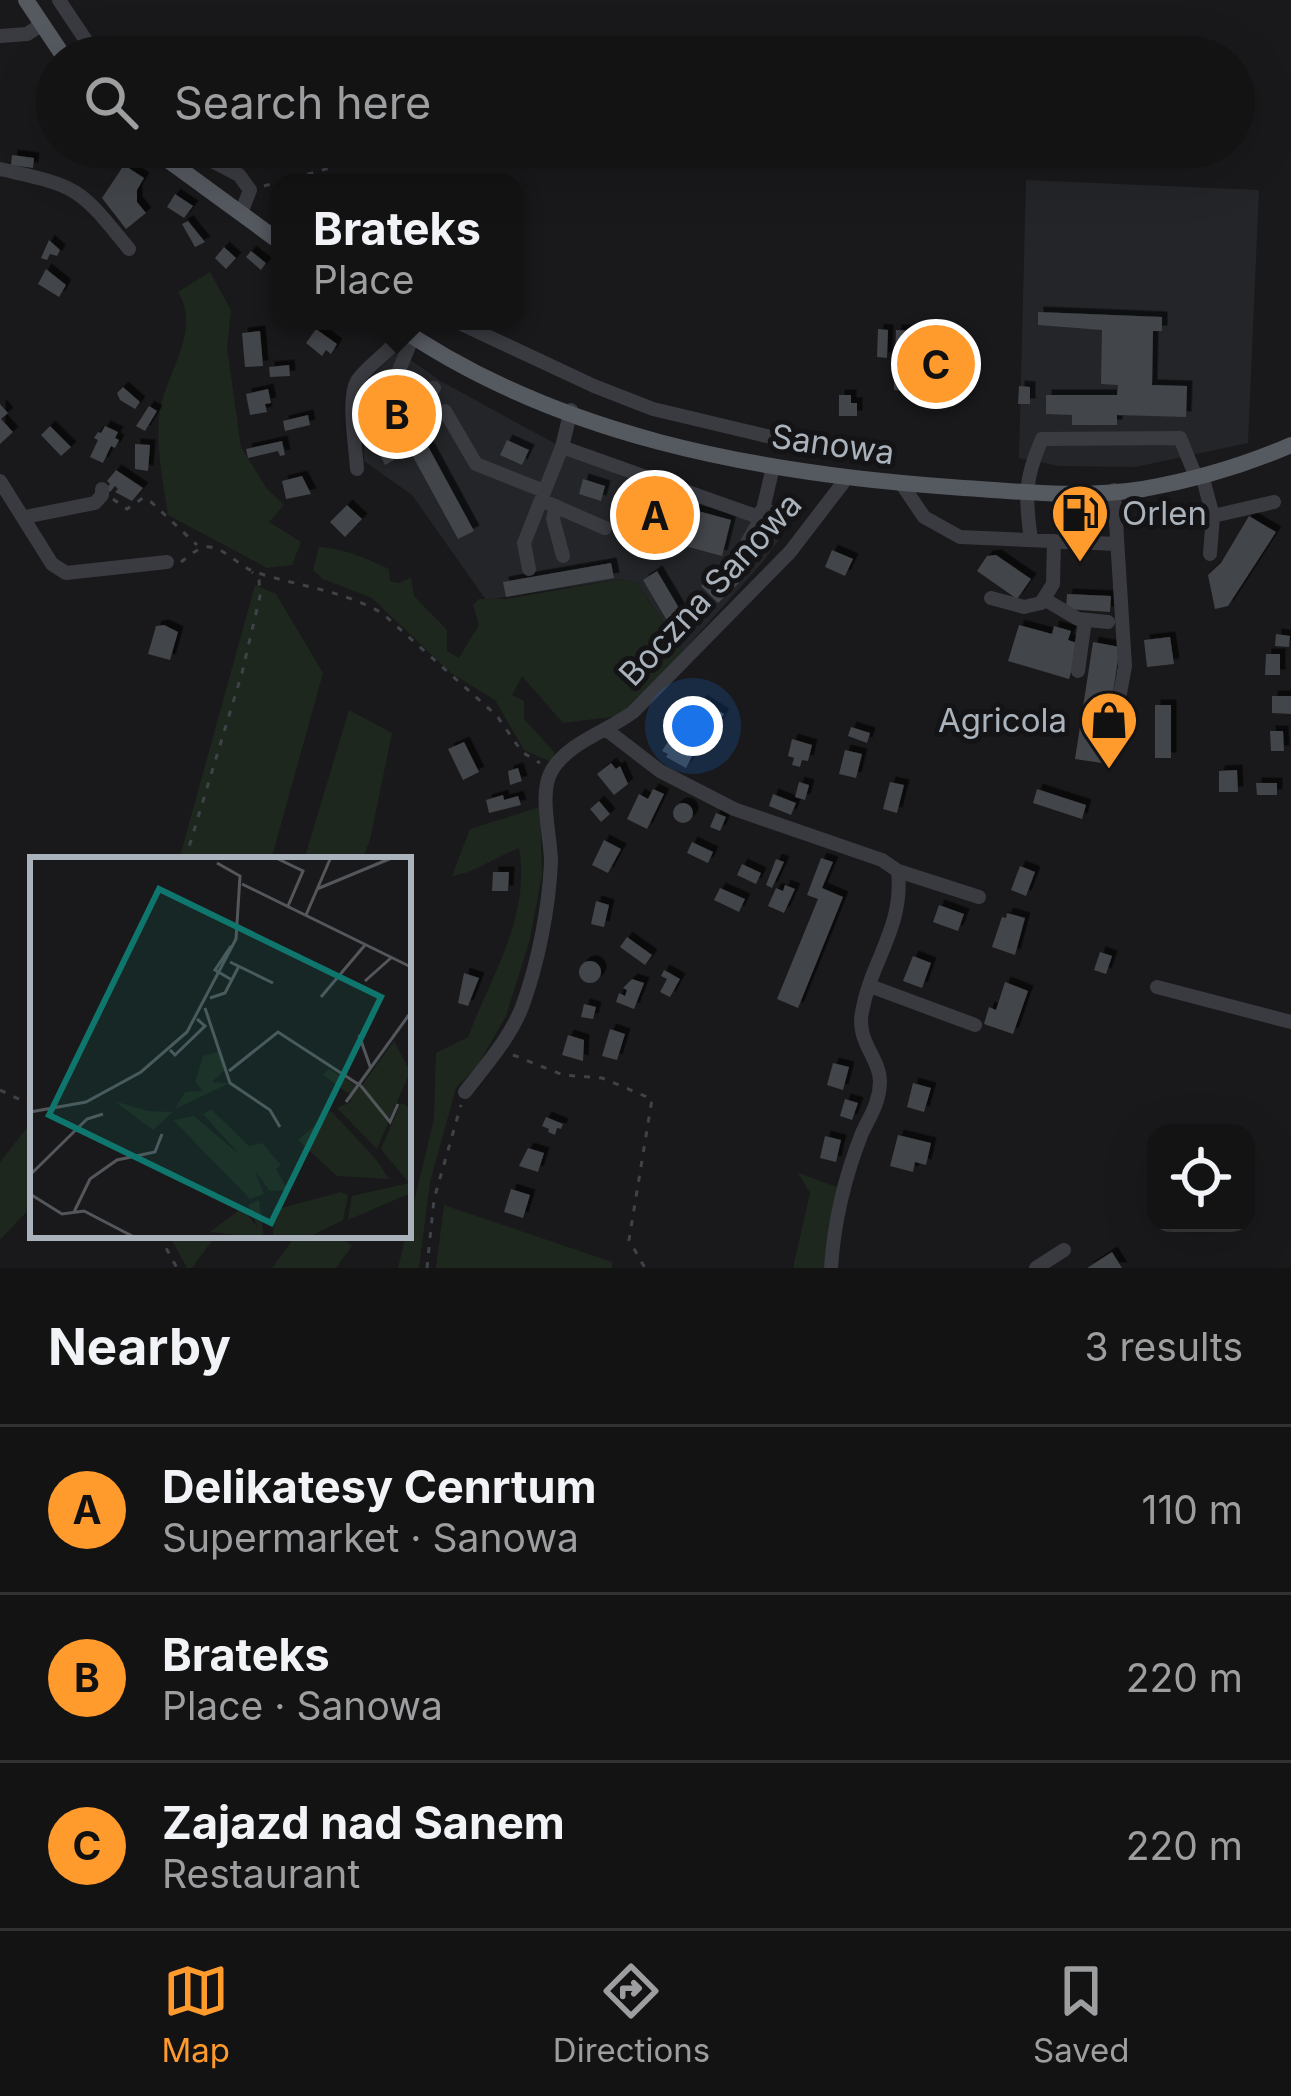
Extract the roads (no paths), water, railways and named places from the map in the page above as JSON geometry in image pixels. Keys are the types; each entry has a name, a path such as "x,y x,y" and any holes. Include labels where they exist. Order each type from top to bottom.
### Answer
{"main road":[{"path":"26,0 49,36"},
{"path":"179,168 271,236"},
{"name":"Sanowa","path":"404,330 541,402 692,453 846,479 1025,492 1138,490 1234,468 1291,445"}],"street":[{"path":"59,0 83,36"},
{"path":"0,36 27,34 41,25"},
{"path":"226,168 239,175 250,190 241,214"},
{"path":"0,169 66,184 86,196 129,249"},
{"path":"374,411 381,392 398,373 402,330"},
{"path":"357,470 356,383 393,349 402,330"},
{"path":"474,330 653,409 775,438"},
{"path":"398,373 419,390 434,388"},
{"path":"445,411 476,464 605,528"},
{"path":"529,569 524,542 547,499 571,411"},
{"path":"1031,540 1025,492 1028,471 1042,440 1180,438 1213,516 1210,554"},
{"path":"562,447 762,514 792,514"},
{"path":"741,554 762,514 773,467"},
{"name":"Boczna Sanowa","path":"465,1092 521,1009 538,945 551,864 547,780 554,766 574,747 633,712 790,552 846,479"},
{"path":"0,481 52,564 67,572 167,562"},
{"path":"901,483 924,517 960,537 1115,544"},
{"path":"1112,736 1125,666 1114,490"},
{"path":"25,517 98,496"},
{"path":"547,499 563,556"},
{"path":"1213,516 1274,502"},
{"path":"991,598 1024,607 1044,599 1053,584 1054,541"},
{"path":"1044,599 1085,620 1108,622"},
{"path":"1078,671 1085,620"},
{"name":"Boczna Sanowa","path":"608,730 660,771 734,809 979,897"},
{"path":"830,1268 842,1197 863,1131 875,1110 881,1077 861,1033 862,1011 901,900 898,871"},
{"path":"870,986 975,1025"},
{"path":"1157,986 1291,1022"},
{"path":"1036,1268 1064,1250"}],"place":[{"name":"Zajazd nad Sanem","path":"936,364"},
{"name":"Brateks","path":"397,414"},
{"name":"Delikatesy Cenrtum","path":"655,515"},
{"name":"Orlen","path":"1080,564"},
{"name":"Agricola","path":"1109,771"}]}
